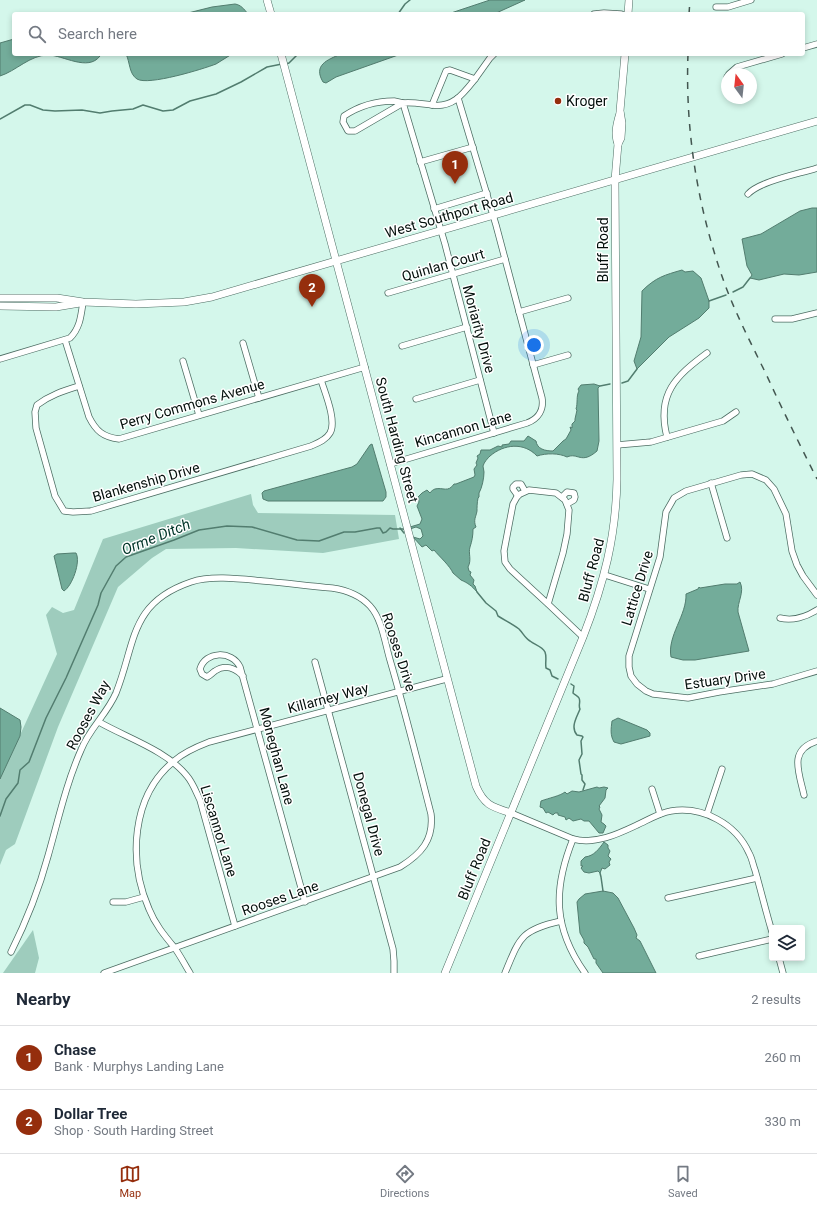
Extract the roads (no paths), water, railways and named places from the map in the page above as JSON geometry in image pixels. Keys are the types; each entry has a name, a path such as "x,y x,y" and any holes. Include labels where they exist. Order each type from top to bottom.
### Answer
{"main road":[{"path":"267,0 270,12"},
{"path":"628,12 629,0"},
{"name":"South Harding Street","path":"281,56 365,367 446,679 476,786 482,800 511,813"},
{"name":"Bluff Road","path":"445,973 597,602 605,575 612,542 616,509 617,445 615,180 618,144 616,138 616,126 620,111 625,56"},
{"name":"West Southport Road","path":"0,298 57,298 82,302 154,303 199,300 337,262 817,121"},
{"name":"West Southport Road","path":"0,306 56,307 82,302"}],"street":[{"path":"716,7 728,7 751,0"},
{"path":"805,47 817,44"},
{"path":"403,103 354,131 348,131 343,122 342,118 345,114 367,104 391,101 446,105 458,98 492,56"},
{"path":"736,68 775,56"},
{"path":"432,105 446,71 450,70 475,79"},
{"path":"458,98 487,193 533,365 568,355"},
{"name":"Moriarity Drive","path":"403,103 453,274 494,433"},
{"path":"420,162 473,147"},
{"path":"748,194 753,189 763,184 817,168"},
{"path":"434,209 487,193"},
{"name":"Quinlan Court","path":"388,293 505,259"},
{"path":"519,312 568,298"},
{"path":"0,359 65,340 73,334 79,325 82,302"},
{"path":"775,319 792,320 817,313"},
{"path":"402,346 466,327"},
{"name":"Perry Commons Avenue","path":"65,340 92,423 102,434 118,439 365,367"},
{"path":"243,343 260,398"},
{"path":"668,437 664,416 669,392 681,373 707,353"},
{"path":"183,361 199,415"},
{"name":"Kincannon Lane","path":"390,464 530,422 536,418 540,412 542,400 533,365"},
{"name":"Blankenship Drive","path":"79,386 48,397 37,405 35,412 36,428 54,496 64,511 91,512 315,444 326,438 330,433 332,425 330,409 322,380"},
{"path":"416,399 480,380"},
{"path":"617,445 651,442 723,421 736,412"},
{"path":"727,538 711,484 741,474 752,474 761,477 773,487 785,511 795,559 802,574 817,595"},
{"path":"518,496 513,490 513,487 516,484 521,484 525,491"},
{"name":"Lattice Drive","path":"637,684 631,676 628,667 629,656 660,554 666,512 674,498 686,490 711,484"},
{"path":"548,604 566,543 569,514 567,504 562,497 552,492 534,489 525,491 518,496 512,506 504,551 505,562 510,569 583,637"},
{"path":"562,497 567,492 574,493 574,500 567,504"},
{"path":"605,575 649,589"},
{"name":"Rooses Drive","path":"193,581 230,578 332,588 346,590 358,596 370,606 376,615 399,691 431,814"},
{"name":"Rooses Way","path":"11,952 23,929 48,858 64,800 81,749 116,693 134,634 142,617 152,604 164,595 193,581"},
{"path":"780,618 796,618 808,615 817,610"},
{"name":"Moneghan Lane","path":"242,676 237,670 229,667 220,668 211,675 207,676 202,674 200,669 205,661 219,655 228,655 237,661 242,676 257,729 305,902"},
{"name":"Donegal Drive","path":"315,662 393,949 394,973"},
{"name":"Estuary Drive","path":"637,684 653,694 688,698 773,684 817,671"},
{"name":"Killarney Way","path":"190,973 159,928 144,897 136,856 137,837 144,802 150,789 173,761 190,750 209,742 446,679"},
{"name":"Liscannor Lane","path":"99,722 173,761 188,776 200,800 235,926"},
{"path":"804,795 797,766 798,757 803,747 817,741"},
{"path":"707,814 722,769"},
{"path":"652,789 660,814"},
{"path":"511,813 581,841 589,841 615,835 660,814 679,810 707,814 723,822 740,838 749,853 770,925"},
{"name":"Rooses Lane","path":"104,973 400,867 413,860 421,852 430,835 432,825 431,814"},
{"path":"573,839 560,880 559,901 561,921 565,936 571,950 585,973"},
{"path":"668,898 757,878"},
{"path":"112,902 126,902 144,897"},
{"path":"505,973 517,946 527,933 545,924 561,921"},
{"path":"699,956 769,941"},
{"path":"780,961 783,973"}],"waterway":[{"path":"399,12 410,0"},
{"path":"286,64 296,56"},
{"path":"0,119 25,105 30,105 43,110 82,110 100,113 133,109 143,105 163,111 173,110 190,101 216,94 267,67 282,64"},
{"name":"Orme Ditch","path":"733,292 743,287 750,278"},
{"name":"Orme Ditch","path":"709,301 726,295"},
{"name":"Orme Ditch","path":"622,383 628,381 637,369"},
{"name":"Orme Ditch","path":"600,386 610,384"},
{"name":"Orme Ditch","path":"0,816 6,799 18,783 20,770 29,762 46,718 66,678 98,605 101,593 116,566 126,557 199,530 227,526 252,527 297,540 319,541 344,532 355,532 380,528 383,533 390,528 404,529"},
{"name":"Orme Ditch","path":"400,528 404,533"},
{"path":"477,592 486,603 496,611 498,616 519,629 528,640 544,650 546,656 546,668 550,670 552,676 558,679"},
{"path":"571,684 574,686 573,693 579,697 580,701 580,709 574,729 577,735 583,737 581,741 582,754 579,760 582,780 585,784 583,790"},
{"path":"600,873 603,891"}],"railway":[{"path":"689,12 690,0"},
{"path":"688,56 691,141 700,198 715,254 724,282 739,318 817,479"}],"place":[{"name":"Kroger","path":"558,101"},
{"name":"Chase","path":"455,184"},
{"name":"Dollar Tree","path":"312,307"}]}
